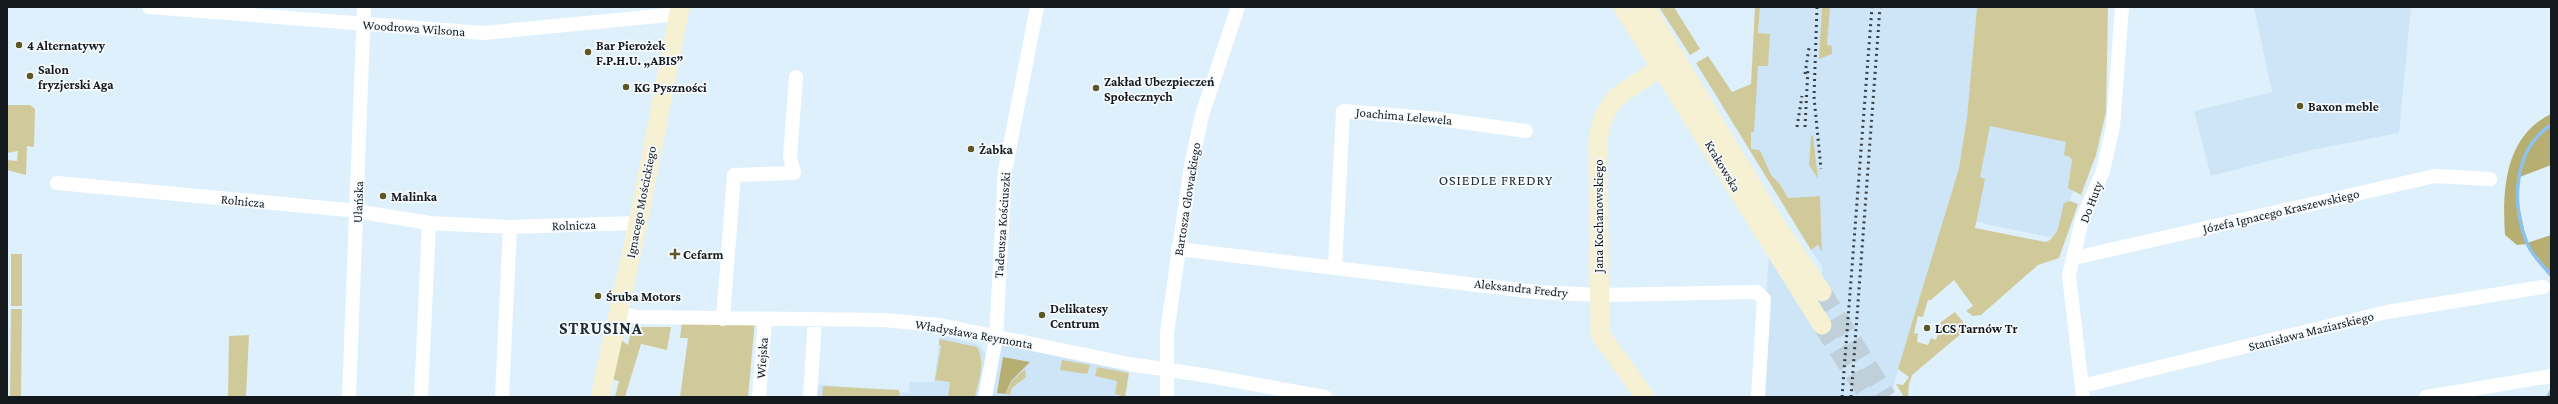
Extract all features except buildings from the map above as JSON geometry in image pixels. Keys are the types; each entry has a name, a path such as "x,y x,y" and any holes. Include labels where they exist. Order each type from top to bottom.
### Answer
{"street":[{"name":"Woodrowa Wilsona","path":"149,7 484,33 679,10"},
{"name":"Ułańska","path":"349,397 364,7"},
{"name":"Tadeusza Kościuszki","path":"985,397 996,338 1005,171 1037,7"},
{"name":"Bartosza Głowackiego","path":"1167,397 1167,333 1191,165 1202,115 1238,7"},
{"name":"Krakowska","path":"1623,7 1669,62 1775,224 1822,292"},
{"name":"Krakowska","path":"1645,7 1669,62 1822,325"},
{"name":"Do Huty","path":"2083,392 2070,296 2069,275 2082,220 2103,171 2113,127 2122,7"},
{"name":"Ignacego Mościckiego","path":"600,397 638,224 679,10"},
{"name":"Jana Kochanowskiego","path":"1645,397 1600,334 1598,141 1601,122 1610,104 1618,96 1669,62"},
{"path":"723,319 734,175 794,173 790,156 796,77"},
{"name":"Joachima Lelewela","path":"1335,267 1343,110 1439,119 1526,131"},
{"name":"Józefa Ignacego Kraszewskiego","path":"2074,258 2435,176 2490,179"},
{"name":"Rolnicza","path":"57,183 357,212 429,223 510,227 638,224"},
{"path":"421,397 429,223"},
{"path":"502,397 510,227"},
{"name":"Aleksandra Fredry","path":"1178,249 1535,292 1599,295 1760,293 1764,299 1764,306 1758,397"},
{"name":"Stanisława Maziarskiego","path":"2083,392 2387,312 2543,287"},
{"name":"Władysława Reymonta","path":"619,313 637,317 883,320 933,325 1129,364 1166,369 1325,397"},
{"name":"Wiejska","path":"760,397 765,319"},
{"path":"810,397 815,320"},
{"path":"2426,397 2551,376"}],"shaded area":[{"path":"1659,7 1674,7 1700,49 1690,55"},
{"path":"1755,7 1760,7 1758,33 1770,34 1768,66 1758,66 1754,132 1751,132 1751,149 1760,150 1771,175 1780,184 1788,198 1820,196 1822,252 1818,245 1811,250 1696,63 1708,56 1732,92 1751,84"},
{"path":"1760,7 1977,7 1967,117 1959,168 1890,397 1758,397 1770,243 1822,324 1822,266 1811,250 1818,245 1822,251 1820,196 1788,198 1780,184 1771,175 1760,150 1750,150"},
{"path":"1822,7 1830,7 1827,45 1832,46 1832,54 1819,59"},
{"path":"1977,7 2108,7 2106,112 2096,155 2081,195 2068,188 2072,160 2070,157 2064,155 2066,142 1990,126 1980,177 1985,179 1975,228 2046,242 2051,239 2057,231 2064,203 2070,201 2078,204 2059,258 2038,265 1981,315 1973,316 1966,311 1973,306 1954,280 1931,300 1928,300 1923,317 1918,316 1914,333 1918,334 1917,342 1928,345 1931,338 1936,340 1941,322 1955,312 1968,328 1912,375 1909,384 1908,397 1904,397 1896,384 1903,385 1909,377 1898,369 1959,168 1967,117"},
{"path":"2254,7 2411,7 2399,133 2311,150 2211,176 2194,111 2272,92"},
{"path":"7,105 30,105 35,109 34,147 27,146 26,175 7,170 7,160 17,161 18,151 7,153"},
{"path":"2551,114 2551,165 2517,178 2517,196 2527,243 2551,235 2551,274 2527,244 2517,245 2505,235 2504,200 2506,183 2515,150 2524,136 2536,124"},
{"path":"1989,123 2094,145 2053,238 1972,221"},
{"path":"1811,136 1813,136 1818,179 1809,165"},
{"path":"11,254 22,254 22,306 11,306"},
{"path":"11,309 22,309 21,397 10,397"},
{"path":"755,320 748,397 680,397 688,338 680,338 682,322"},
{"path":"632,327 671,327 667,350 641,344 625,397 615,397 619,381 611,379 620,339 628,345"},
{"path":"249,335 246,397 228,397 229,336"},
{"path":"940,335 979,345 986,355 978,397 814,397 815,384 909,393 910,382 934,382"},
{"path":"996,338 1129,364 1125,397 985,397"},
{"path":"939,339 977,347 980,353 981,365 975,397 948,397 950,382 935,380 941,346 939,345"},
{"path":"1003,357 1030,362 1011,381 1005,394 997,393"},
{"path":"1062,360 1090,365 1087,374 1060,370"},
{"path":"1097,367 1129,373 1125,397 1115,394 1117,381 1095,376"},
{"path":"1025,369 1026,377 1012,388 1010,395 1005,394 1011,382"},
{"path":"823,386 899,390 900,397 822,397"}],"waterway":[{"path":"2551,125 2538,135 2529,148 2522,163 2518,195 2522,228 2527,243 2534,256 2551,275"},
{"path":"2548,397 2551,391"}],"tunnel":[{"path":"1822,292 1887,397"},
{"path":"1822,325 1869,397"}],"railway":[{"path":"1817,7 1814,97 1821,169"},
{"path":"1842,397 1872,7"},
{"path":"1851,397 1880,7"},
{"path":"1805,74 1809,48"},
{"path":"1805,127 1808,68"},
{"path":"1797,127 1802,96"}],"place":[{"name":"4 Alternatywy","path":"19,45"},
{"name":"Bar Pierożek F.P.H.U. „ABIS”","path":"588,52"},
{"name":"Salon fryzjerski Aga","path":"30,76"},
{"name":"KG Pyszności","path":"626,87"},
{"name":"Zakład Ubezpieczeń Społecznych","path":"1096,88"},
{"name":"Baxon meble","path":"2300,106"},
{"name":"Żabka","path":"971,149"},
{"name":"Malinka","path":"383,196"},
{"name":"Cefarm","path":"675,254"},
{"name":"Śruba Motors","path":"598,296"},
{"name":"Delikatesy Centrum","path":"1042,315"},
{"name":"LCS Tarnów Tr","path":"1927,328"}],"district":[{"name":"OSIEDLE FREDRY","path":"1496,180"},
{"name":"STRUSINA","path":"601,328"}]}
